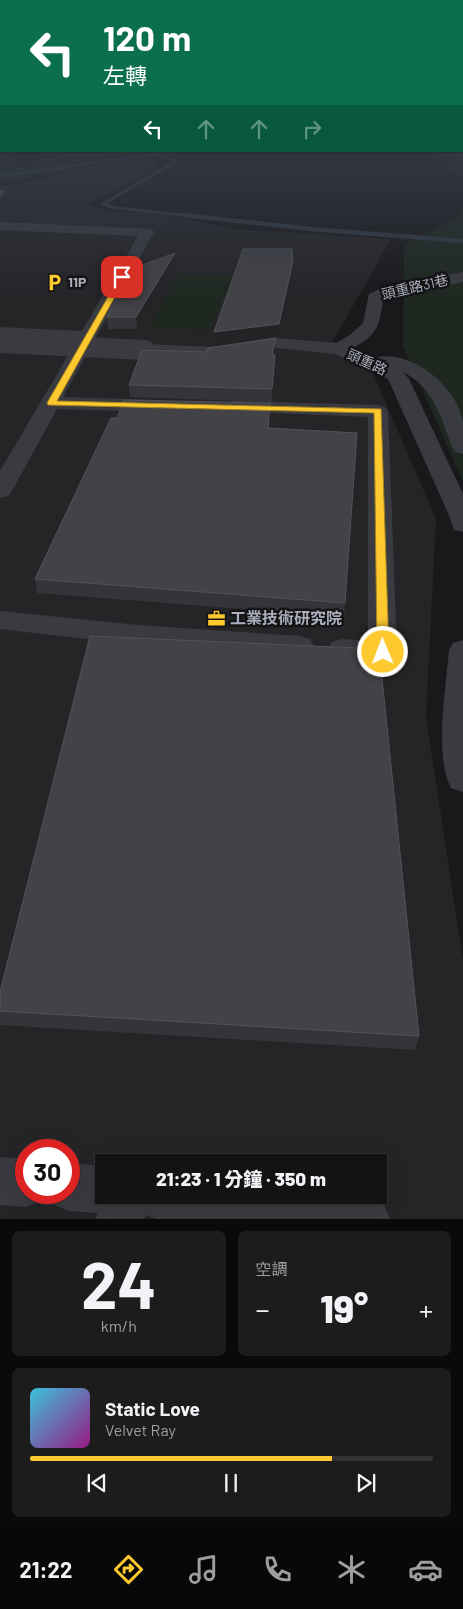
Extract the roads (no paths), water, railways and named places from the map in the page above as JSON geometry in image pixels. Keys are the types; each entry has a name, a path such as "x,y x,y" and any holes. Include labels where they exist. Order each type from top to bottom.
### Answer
{"street":[{"path":"0,226 148,232 51,403 2,484"},
{"name":"頭重路31巷","path":"339,349 371,325 375,297 386,291 463,277"},
{"path":"0,332 89,337"},
{"name":"頭重路","path":"0,343 212,353 276,343 339,349 379,366 399,379 460,512 463,525"},
{"path":"381,362 406,366 424,375 438,391 463,447"},
{"path":"51,403 180,406"},
{"path":"0,620 138,635 383,652 378,411 210,407"},
{"path":"463,650 458,757 463,779"},
{"path":"0,1181 15,1182"},
{"path":"80,1188 95,1189"},
{"path":"120,1219 124,1204"},
{"path":"235,1204 366,1219"}],"waterway":[{"path":"136,185 103,204 116,208 192,216"},
{"path":"183,215 311,229 463,241"}],"place":[{"name":"11P","path":"54,282"},
{"name":"工業技術研究院","path":"216,618"}]}
